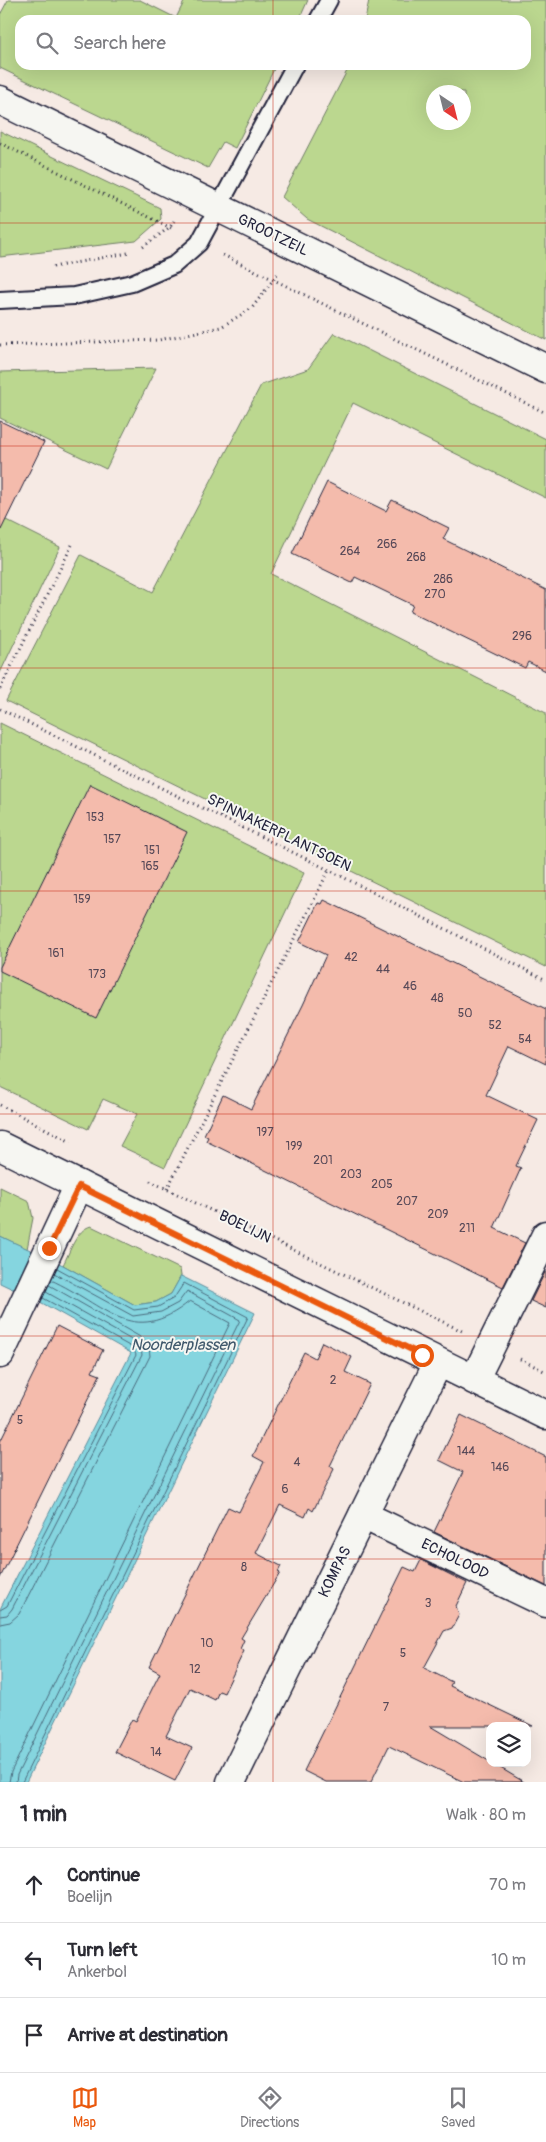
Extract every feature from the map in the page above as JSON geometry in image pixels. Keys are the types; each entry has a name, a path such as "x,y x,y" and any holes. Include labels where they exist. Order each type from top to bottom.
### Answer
{"street":[{"name":"GROOTZEIL","path":"0,100 546,369"},
{"path":"0,1146 546,1415"},
{"path":"0,1354 79,1186"},
{"path":"474,1380 546,1235"},
{"name":"KOMPAS","path":"231,1782 438,1363"},
{"name":"ECHOLOOD","path":"363,1515 546,1603"}],"lane":[{"path":"321,15 329,0"},
{"path":"0,300 74,296 132,283 174,265 199,243 291,70"}],"path":[{"path":"0,143 170,227 136,252 52,267"},
{"path":"0,345 158,340 221,327 252,308 274,281 546,413"},
{"path":"0,689 73,543"},
{"name":"SPINNAKERPLANTSOEN","path":"0,709 329,870 546,980"},
{"path":"167,1189 329,870"},
{"path":"0,1105 76,1145"},
{"name":"BOELIJN","path":"142,1177 546,1372"}],"green space":[{"path":"8,0 140,0 170,15 15,15 15,70 274,70 235,148 223,142 208,168 0,68 0,15"},
{"path":"185,0 308,0 301,15 178,15"},
{"path":"369,0 546,0 546,340 307,219 282,197 347,70 531,70 531,15 366,15"},
{"path":"0,131 160,208 161,219 136,241 0,257"},
{"path":"334,333 546,439 546,498 353,403 271,574 546,713 546,967 6,701 81,555 153,592 261,385 308,369"},
{"path":"156,368 106,469 0,418 0,372"},
{"path":"0,517 60,547 0,673"},
{"path":"0,723 304,873 165,1167 120,1146 137,1114 103,1099 88,1129 0,1087"},
{"path":"0,1187 29,1201 33,1218 27,1249 0,1236"},
{"path":"91,1226 180,1269 181,1276 171,1294 156,1302 135,1305 63,1265 77,1237 86,1228"}],"water":[{"name":"Noorderplassen","path":"0,1236 63,1265 135,1305 156,1302 171,1294 181,1276 255,1313 26,1782 0,1782 0,1609 131,1353 42,1303 0,1283"}],"building":[{"path":"0,421 44,442 0,532"},
{"path":"327,482 386,511 392,500 449,528 443,539 546,590 546,671 528,662 525,668 410,612 413,605 355,577 352,583 292,554"},
{"path":"90,784 187,832 96,1018 0,971 0,967"},
{"path":"324,900 546,1009 546,1064 509,1046 486,1095 538,1120 516,1166 521,1168 494,1228 525,1243 503,1287 206,1141 208,1137 204,1135 223,1095 251,1109 303,1005 326,955 299,942 318,903 322,904"},
{"path":"546,1270 546,1308 531,1301"},
{"path":"57,1326 103,1350 92,1372 100,1375 0,1578 0,1442"},
{"path":"322,1342 352,1357 345,1372 370,1384 330,1466 334,1469 313,1511 309,1508 305,1517 280,1505 256,1553 281,1566 278,1572 280,1573 241,1638 244,1640 240,1649 244,1651 224,1693 219,1691 215,1700 190,1688 166,1736 192,1748 175,1781 115,1752 132,1719 136,1721 160,1673 149,1667 228,1507 239,1512 264,1462 253,1456 304,1352 315,1358"},
{"path":"461,1415 546,1457 546,1586 434,1532 463,1472 439,1460"},
{"path":"421,1560 467,1583 456,1606 459,1615 452,1628 444,1631 424,1668 452,1682 450,1686 525,1722 486,1722 486,1726 430,1726 486,1759 486,1767 499,1767 524,1782 464,1782 389,1746 371,1782 326,1782 304,1771 404,1567 415,1572"}],"route":[{"path":"49,1248 79,1186 422,1355"}]}
